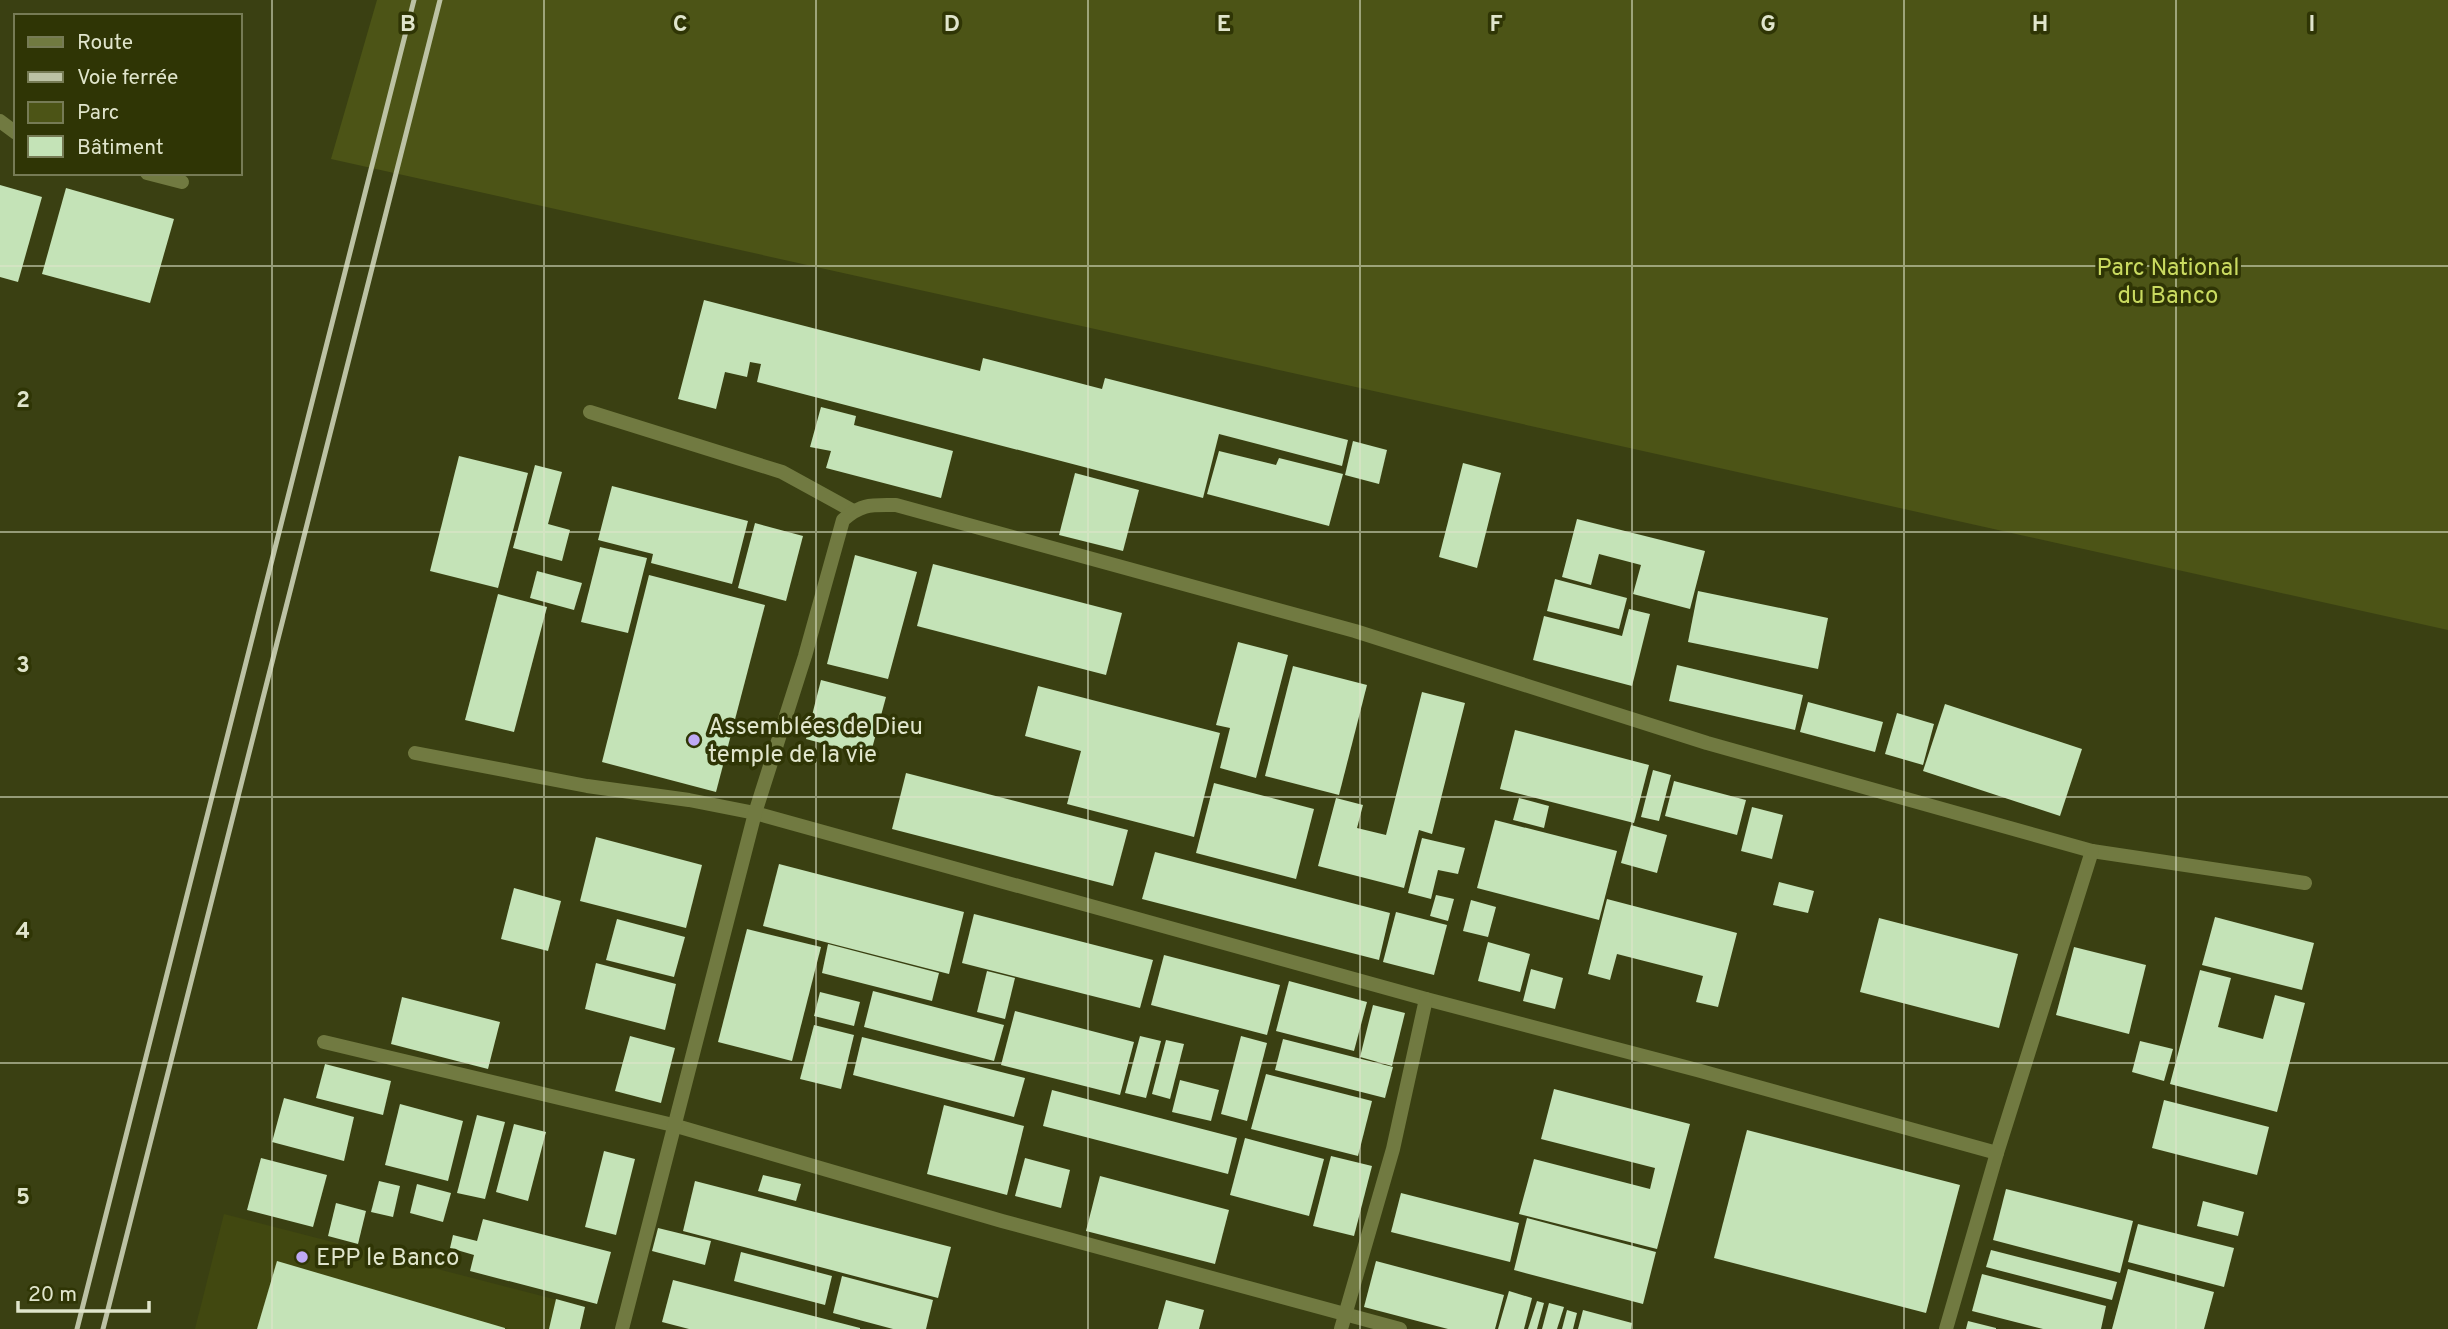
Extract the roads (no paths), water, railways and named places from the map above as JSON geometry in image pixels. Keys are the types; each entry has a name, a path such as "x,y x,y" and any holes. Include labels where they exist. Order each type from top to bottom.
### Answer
{"street":[{"path":"154,175 182,183"},
{"path":"590,412 782,471 853,511"},
{"path":"622,1329 755,813 805,656 843,520 853,511 867,505 896,505 1355,631 1707,743 2092,851 2305,883"},
{"path":"415,753 587,786 689,800 755,813 1426,999 1997,1153"},
{"path":"1946,1329 1997,1153 2092,851"},
{"path":"1341,1329 1393,1149 1426,999"},
{"path":"324,1042 673,1125 1002,1221 1400,1329"}],"railway":[{"path":"77,1329 414,0"},
{"path":"103,1329 440,0"}],"place":[{"name":"Assemblées de Dieu temple de la vie","path":"694,740"},
{"name":"EPP le Banco","path":"302,1257"}],"park label":[{"name":"Parc National du Banco","path":"2168,281"}]}
